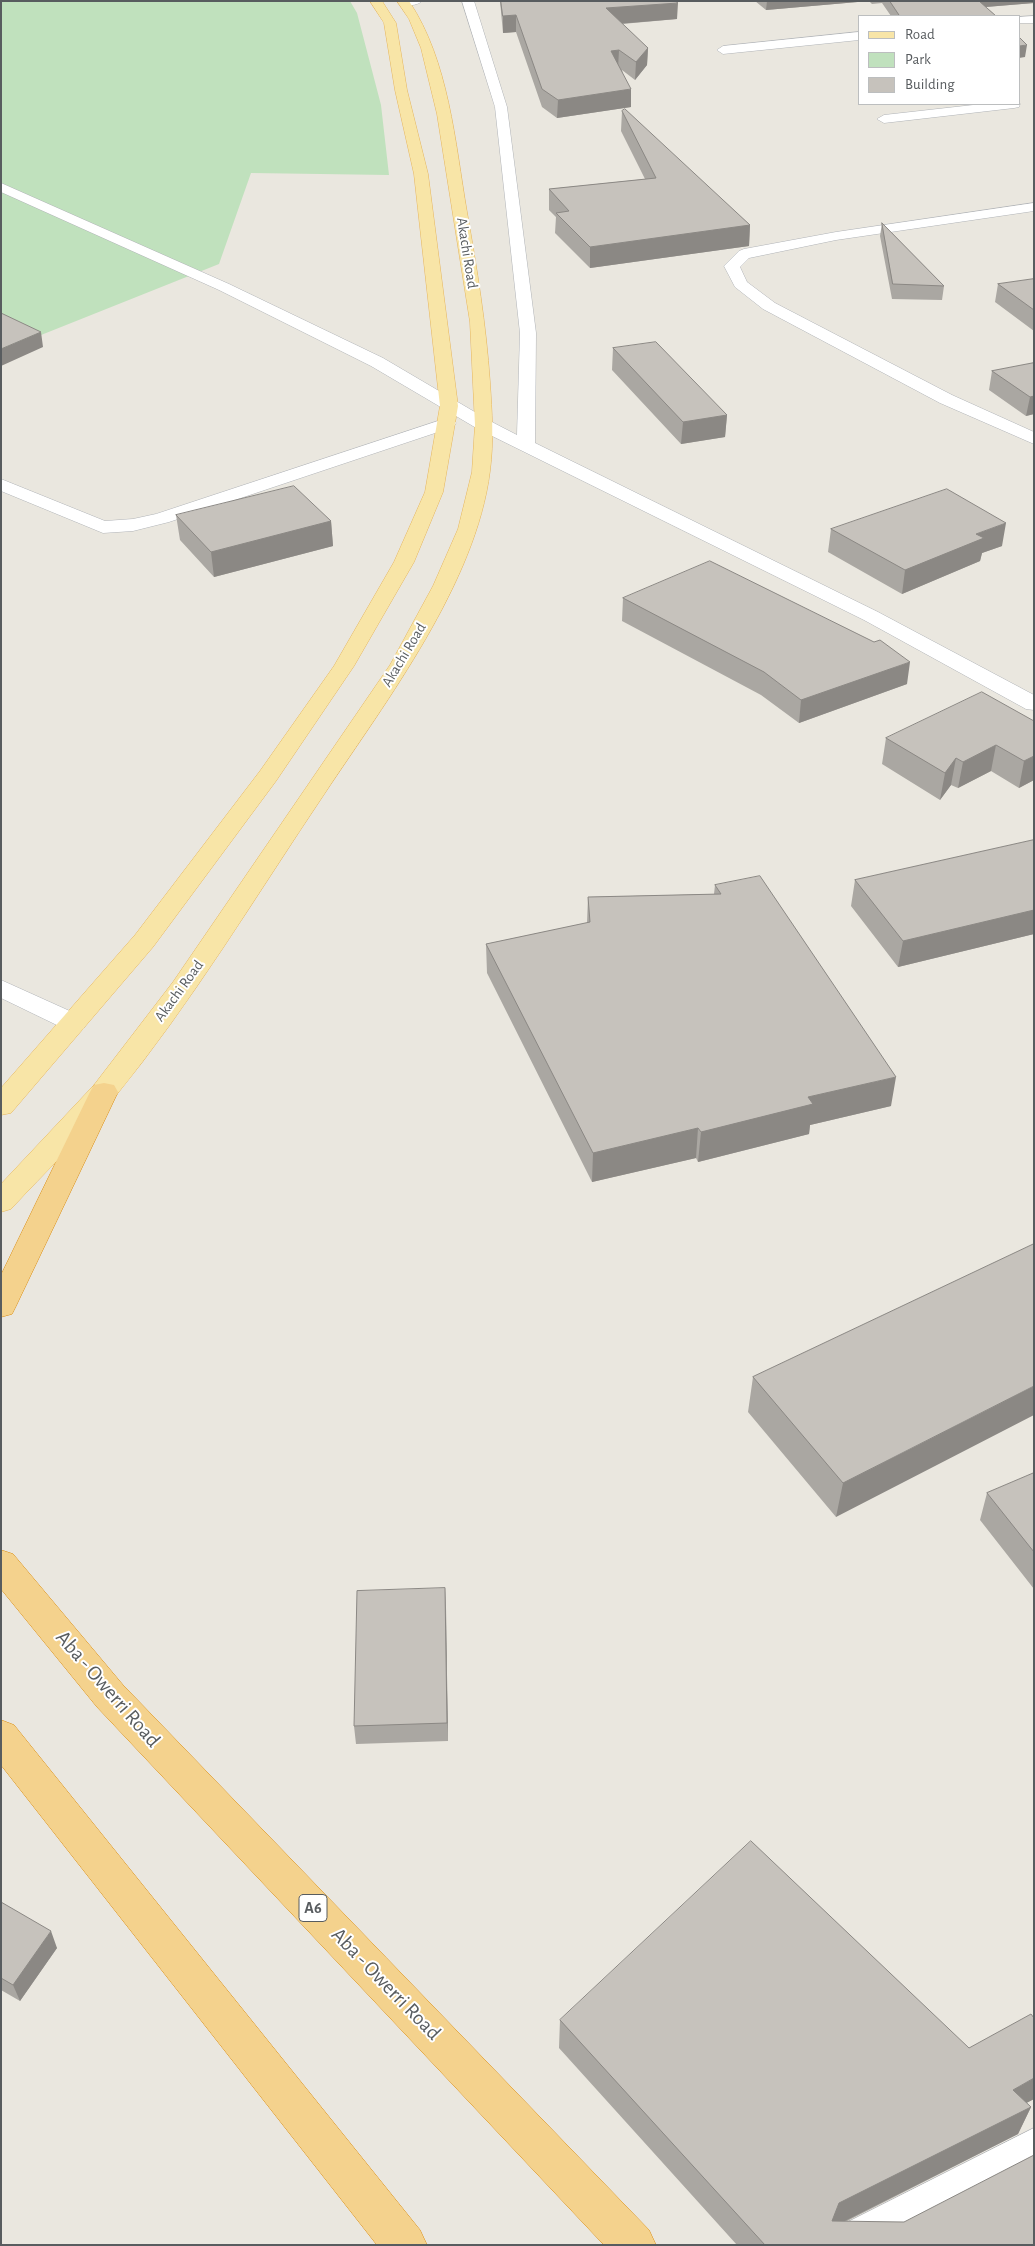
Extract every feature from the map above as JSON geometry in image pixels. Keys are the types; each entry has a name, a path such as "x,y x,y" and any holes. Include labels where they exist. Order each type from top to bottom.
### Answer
{"highway":[{"path":"1,1306 104,1092"},
{"name":"Aba - Owerri Road","path":"1,1564 110,1696 634,2245"},
{"path":"1,1737 405,2245"}],"main road":[{"name":"Akachi Road","path":"1,1106 144,941 268,776 344,666 408,553 434,492 448,414 422,174 401,90 390,23 376,1"},
{"name":"Akachi Road","path":"1,1202 104,1092 182,988 400,665 443,586 468,529 481,472 484,425 478,322 444,114 428,48 408,2"}],"street":[{"path":"468,1 501,107 528,333 526,444"},
{"path":"1020,20 1034,19"},
{"path":"723,50 858,36"},
{"path":"884,118 1002,105"},
{"path":"1,187 224,287 377,362 448,414 484,425 526,444 871,616 1034,704"},
{"path":"1034,207 826,237 744,254 732,266 740,284 768,306 946,399 1034,439"},
{"path":"1,484 103,527 133,524 162,518 448,414"},
{"path":"1,988 74,1022"},
{"path":"847,2245 1034,2149"}],"green space":[{"path":"1,1 350,1 357,13 381,105 389,175 251,173 219,264 1,351"}],"building":[{"path":"501,1 675,1 678,3 606,8 648,48 636,62 619,50 611,51 631,89 558,100 542,89 516,15 503,16"},
{"path":"890,1 979,1 995,15 899,15"},
{"path":"1020,38 1027,45 1020,46"},
{"path":"625,109 750,225 590,247 556,213 569,211 549,189 656,178 622,111"},
{"path":"882,223 944,286 893,284"},
{"path":"1034,279 1034,310 998,284"},
{"path":"1,313 41,332 1,349"},
{"path":"656,342 727,415 683,422 613,348"},
{"path":"1034,363 1034,396 1030,397 992,371"},
{"path":"294,486 331,521 211,552 176,515"},
{"path":"947,489 1006,523 976,534 984,538 905,570 831,529"},
{"path":"710,561 874,642 880,640 910,662 801,700 764,672 623,598"},
{"path":"982,692 1034,721 1034,756 1024,761 996,745 963,762 956,758 945,773 886,738"},
{"path":"1034,840 1034,910 903,941 855,880"},
{"path":"760,876 896,1077 808,1097 813,1104 701,1132 698,1128 593,1153 486,944 590,922 588,897 721,894 715,885"},
{"path":"1034,1244 1034,1386 843,1483 753,1377"},
{"path":"1034,1473 1034,1552 987,1493"},
{"path":"445,1588 447,1723 354,1726 357,1591"},
{"path":"751,1841 969,2048 1031,2014 1034,2018 1034,2078 1013,2090 1031,2107 839,2203 832,2221 904,2222 1034,2155 1034,2245 765,2245 560,2020"},
{"path":"1,1902 51,1931 13,1985 1,1978"}]}
